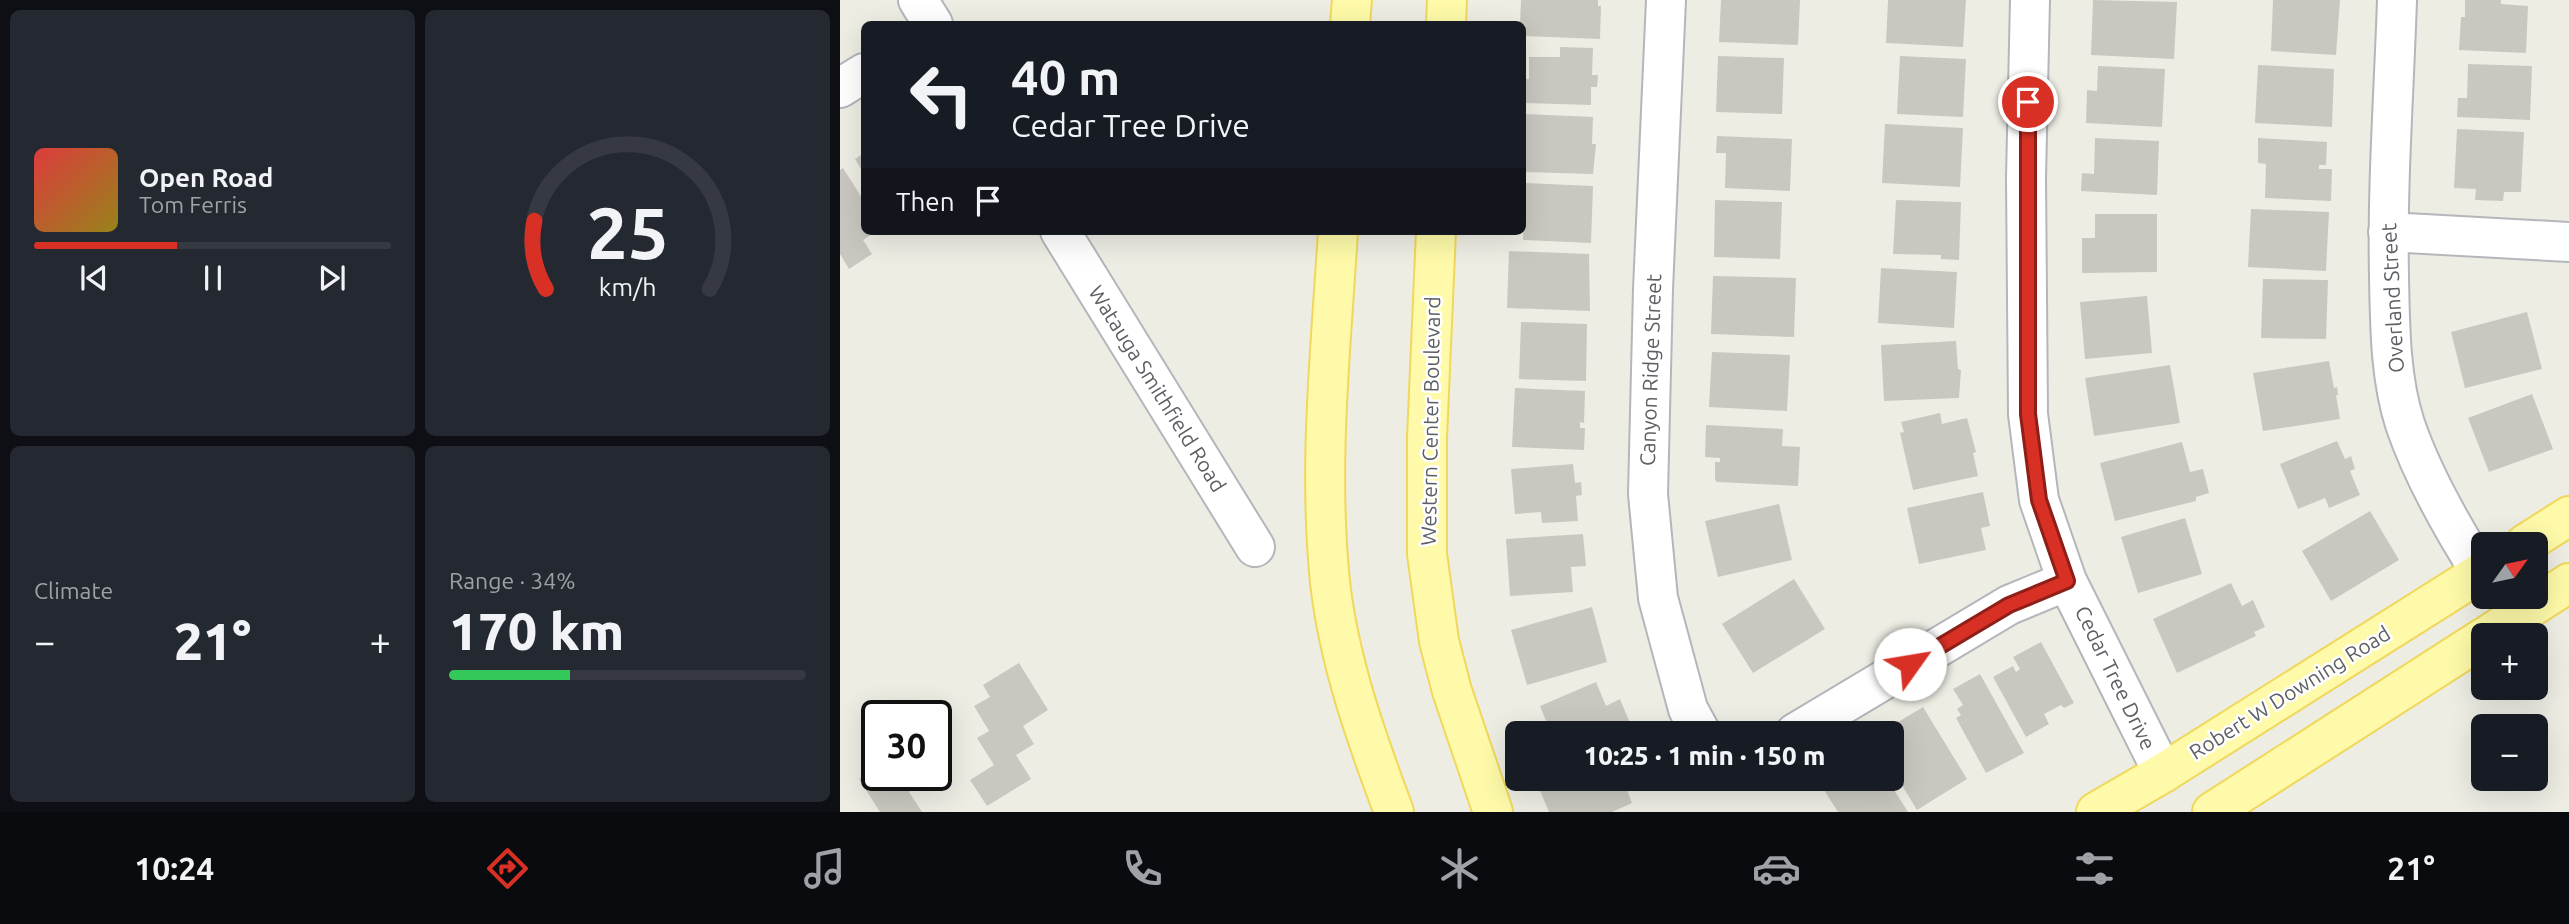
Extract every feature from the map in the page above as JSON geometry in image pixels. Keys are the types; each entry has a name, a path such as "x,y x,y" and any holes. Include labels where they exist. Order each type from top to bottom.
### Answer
{"main road":[{"path":"1350,21 1352,0"},
{"path":"1446,21 1447,0"},
{"path":"1338,235 1325,447 1331,582 1346,669 1367,741 1394,812"},
{"name":"Western Center Boulevard","path":"1436,235 1427,438 1427,554 1439,640 1452,691 1493,812"},
{"path":"2544,532 2569,516"},
{"name":"Robert W Downing Road","path":"2548,588 2569,583"},
{"name":"Robert W Downing Road","path":"2096,812 2163,773 2475,609"},
{"name":"Robert W Downing Road","path":"2212,812 2479,609"}],"street":[{"path":"918,0 931,21"},
{"name":"Canyon Ridge Street","path":"1667,0 1653,289 1647,494 1658,598 1688,709 1694,721"},
{"name":"Cedar Tree Drive","path":"2030,0 2026,178 2028,414 2039,500 2067,581 2163,773"},
{"name":"Overland Street","path":"2397,0 2388,232 2389,317 2394,374 2405,423 2429,479 2471,563"},
{"path":"840,88 861,75"},
{"path":"2388,232 2569,242"},
{"name":"Watauga Smithfield Road","path":"1062,235 1255,547"},
{"path":"1815,721 2009,605 2067,581"}],"building":[{"path":"1521,0 1598,0 1598,6 1601,6 1600,39 1526,36 1526,21 1520,21"},
{"path":"1721,0 1800,0 1798,45 1719,42"},
{"path":"1888,0 1966,0 1963,47 1886,43"},
{"path":"2093,0 2177,2 2174,59 2091,55"},
{"path":"2273,0 2340,0 2336,55 2271,51"},
{"path":"2465,0 2501,0 2501,4 2528,6 2526,53 2459,50"},
{"path":"1560,47 1593,48 1592,75 1598,75 1597,87 1591,87 1591,105 1526,103 1529,57 1560,57"},
{"path":"1718,56 1784,58 1782,114 1716,112"},
{"path":"1900,56 1966,59 1963,117 1897,114"},
{"path":"2468,64 2532,66 2530,120 2457,117 2458,98 2467,98"},
{"path":"2258,65 2334,69 2332,127 2255,123"},
{"path":"2098,66 2165,69 2162,127 2086,123 2087,90 2097,91"},
{"path":"1526,114 1593,117 1592,144 1596,144 1593,174 1526,172"},
{"path":"1885,124 1963,128 1960,187 1882,183"},
{"path":"2457,129 2524,132 2521,192 2504,192 2503,201 2475,200 2476,189 2454,188"},
{"path":"1717,136 1792,139 1790,191 1725,188 1726,153 1716,153"},
{"path":"2095,138 2159,141 2157,195 2081,191 2082,173 2094,174"},
{"path":"2258,138 2327,142 2326,165 2319,165 2319,169 2332,169 2331,201 2265,198 2266,164 2258,163"},
{"path":"861,155 861,169 855,159"},
{"path":"843,168 861,196 861,235 871,235 863,240 872,254 849,269 840,254 840,170"},
{"path":"1526,183 1593,186 1591,243 1523,240 1523,235 1526,235"},
{"path":"1715,200 1782,202 1780,259 1714,257"},
{"path":"1896,200 1961,202 1959,260 1941,259 1941,255 1893,254"},
{"path":"2251,209 2329,212 2326,271 2248,267"},
{"path":"2095,214 2157,214 2157,272 2082,273 2082,238 2095,238"},
{"path":"1509,251 1589,254 1590,311 1507,308"},
{"path":"1881,268 1957,272 1954,328 1878,323"},
{"path":"1713,276 1796,278 1794,337 1711,334"},
{"path":"2263,279 2328,280 2326,339 2261,338"},
{"path":"2147,296 2152,353 2085,359 2080,302"},
{"path":"2527,312 2542,369 2465,388 2451,332"},
{"path":"1521,322 1587,324 1586,381 1519,379"},
{"path":"1956,341 1958,369 1961,370 1959,398 1884,401 1881,345"},
{"path":"1712,352 1790,355 1787,411 1709,407"},
{"path":"2329,361 2334,388 2337,387 2340,419 2263,431 2253,373"},
{"path":"2170,365 2180,423 2094,436 2085,378"},
{"path":"1515,388 1585,391 1584,423 1580,422 1580,428 1585,428 1584,450 1512,447"},
{"path":"2532,394 2553,449 2489,472 2468,418"},
{"path":"1940,413 1942,424 1967,418 1976,452 1973,453 1978,476 1913,490 1900,433 1904,432 1901,422"},
{"path":"1706,425 1783,429 1782,446 1800,447 1798,486 1717,482 1715,462 1720,462 1720,458 1705,457"},
{"path":"2337,441 2345,459 2351,456 2355,469 2350,471 2360,495 2329,508 2325,498 2298,509 2280,464"},
{"path":"2182,442 2190,472 2203,469 2209,493 2196,497 2196,501 2115,521 2100,463"},
{"path":"1573,464 1575,483 1581,482 1582,495 1576,496 1578,521 1542,523 1541,512 1515,514 1511,469"},
{"path":"1983,492 1990,526 1981,528 1986,550 1919,564 1907,508"},
{"path":"1779,504 1792,560 1718,577 1705,521"},
{"path":"2370,511 2399,560 2331,601 2302,551"},
{"path":"2185,518 2202,574 2138,593 2121,537"},
{"path":"1583,534 1586,566 1571,567 1573,592 1510,596 1506,539"},
{"path":"1794,579 1825,629 1753,673 1722,624"},
{"path":"2231,583 2242,606 2253,600 2265,627 2254,632 2256,636 2177,673 2153,619"},
{"path":"1592,607 1607,662 1527,685 1511,630"},
{"path":"2041,642 2074,703 2064,708 2061,705 2044,714 2049,724 2026,737 1993,677 2013,666 2016,672 2020,669 2013,657"},
{"path":"1019,663 1048,710 1023,726 1034,744 1016,755 1031,779 987,806 970,780 994,765 977,738 989,731 974,706 990,697 983,685"},
{"path":"1980,674 2024,753 1986,773 1956,718 1961,715 1957,709 1963,705 1953,689"},
{"path":"1596,682 1606,706 1620,699 1629,721 1546,721 1540,706"},
{"path":"1923,707 1967,779 1917,810 1904,789 1904,721 1900,721"},
{"path":"867,791 911,791 922,812 880,812"},
{"path":"1540,791 1628,791 1632,803 1612,812 1549,812"},
{"path":"1825,791 1895,791 1908,812 1838,812"}],"route":[{"path":"1910,664 2009,605 2067,581 2039,500 2028,414 2028,102"}]}
